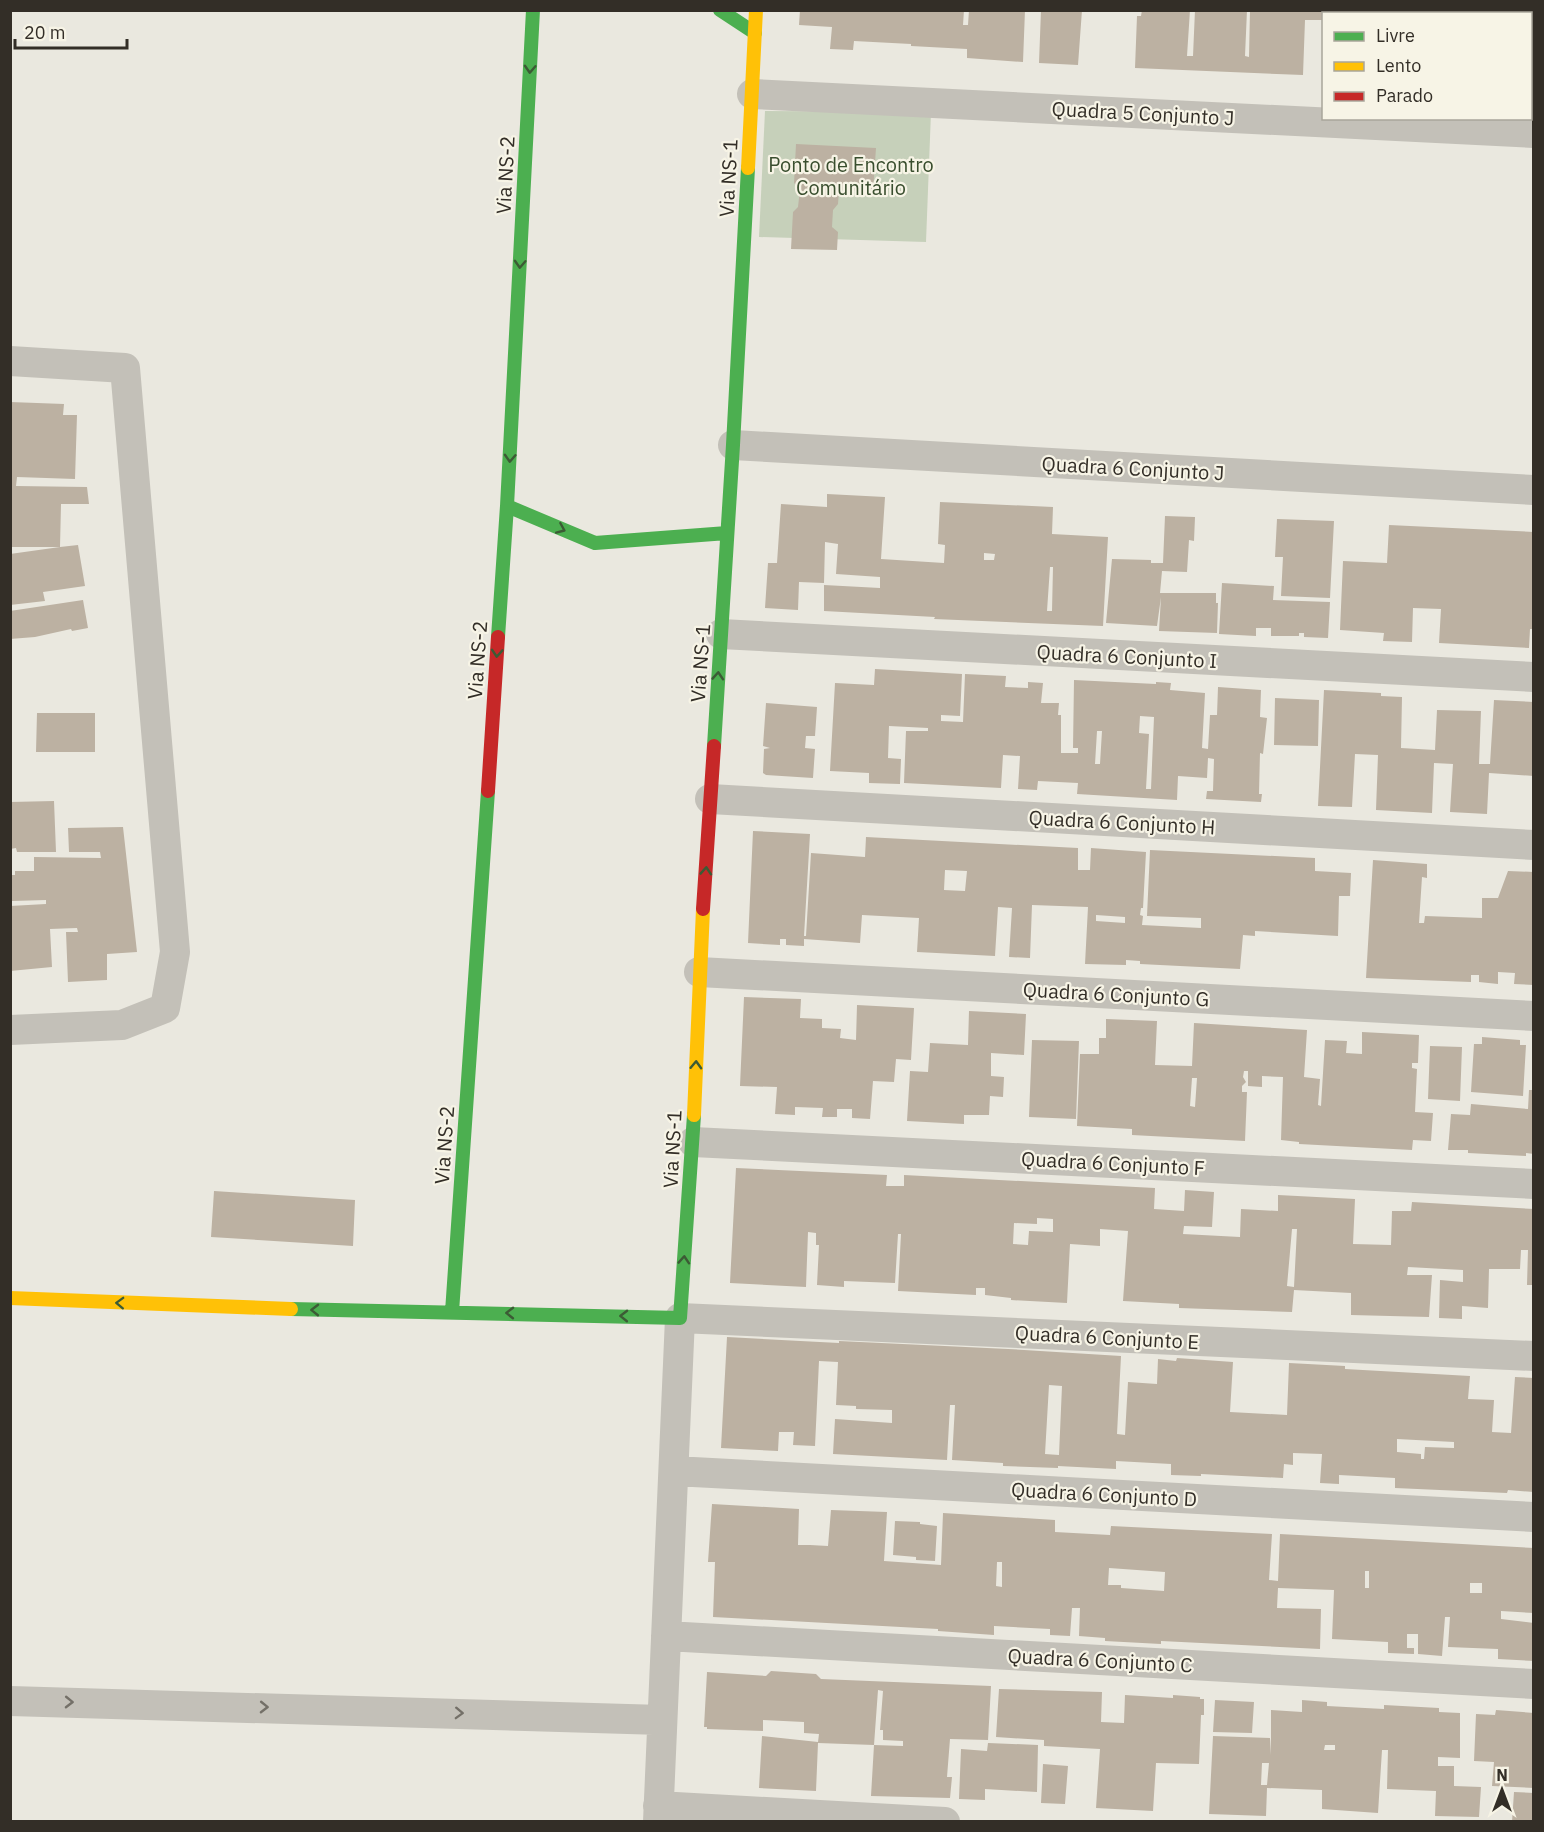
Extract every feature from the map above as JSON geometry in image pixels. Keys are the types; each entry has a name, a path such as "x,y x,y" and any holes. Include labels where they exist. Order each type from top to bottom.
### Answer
{"main road":[{"name":"Via NS-2","path":"452,1312 507,506 533,10"},
{"path":"720,10 755,33"},
{"name":"Via NS-1","path":"680,1318 693,1142 699,972 733,445 756,10"},
{"path":"507,506 594,543 727,533"},
{"path":"10,1298 240,1308 680,1318"}],"street":[{"name":"Quadra 5 Conjunto J","path":"752,94 1533,133"},
{"path":"10,361 125,368 175,952 165,1008 122,1025 10,1030"},
{"name":"Quadra 6 Conjunto J","path":"733,445 1533,490"},
{"name":"Quadra 6 Conjunto I","path":"721,634 1533,677"},
{"name":"Quadra 6 Conjunto H","path":"710,799 1533,845"},
{"name":"Quadra 6 Conjunto G","path":"699,972 1533,1016"},
{"name":"Quadra 6 Conjunto F","path":"693,1142 1533,1184"},
{"path":"680,1318 658,1814 945,1821"},
{"name":"Quadra 6 Conjunto E","path":"680,1318 1533,1356"},
{"name":"Quadra 6 Conjunto D","path":"674,1471 1533,1517"},
{"name":"Quadra 6 Conjunto C","path":"666,1636 1533,1684"},
{"path":"10,1701 662,1720"}],"green space":[{"name":"Ponto de Encontro Comunitário","path":"765,111 931,112 926,242 759,237"}],"building":[{"path":"800,10 912,10 912,12 964,10 963,25 968,25 969,10 1025,10 1023,62 967,58 967,49 911,46 911,44 854,41 853,50 830,49 832,27 799,25"},
{"path":"1041,10 1082,10 1078,65 1039,63"},
{"path":"1142,10 1190,10 1187,56 1193,56 1195,10 1247,10 1245,56 1249,57 1250,10 1363,10 1363,12 1322,12 1322,20 1305,20 1303,75 1135,68 1137,16 1141,16"},
{"path":"1368,10 1414,10 1414,12 1368,12"},
{"path":"1419,10 1471,10 1470,12 1419,12"},
{"path":"1475,10 1532,10 1532,12 1475,12"},
{"path":"1532,33 1534,33 1534,85 1532,84"},
{"path":"796,144 876,148 873,192 839,190 838,204 833,210 832,227 838,232 837,250 791,249 793,212 798,207 800,189 794,183"},
{"path":"10,402 64,404 63,415 77,415 75,479 17,477 16,486 87,487 89,504 61,504 60,547 10,547"},
{"path":"827,494 885,497 881,559 944,563 945,545 938,544 940,502 1053,507 1052,534 1108,537 1103,626 934,619 935,617 824,611 824,585 880,588 880,577 836,574 838,544 825,542 824,583 799,582 798,610 765,608 768,563 777,563 781,504 827,507","holes":["984,553 995,554 994,560 984,560","1050,567 1053,567 1052,611 1047,611"]},
{"path":"1165,516 1195,517 1194,541 1189,540 1187,572 1162,571 1160,593 1216,593 1217,633 1159,631 1161,597 1157,626 1106,623 1112,559 1151,560 1151,563 1163,563"},
{"path":"1277,519 1334,521 1330,598 1281,596 1283,557 1275,557"},
{"path":"1389,525 1534,532 1534,629 1530,629 1529,648 1439,643 1441,609 1413,608 1412,642 1383,641 1384,633 1340,630 1343,561 1387,563"},
{"path":"78,545 85,586 43,592 45,601 10,605 10,554"},
{"path":"1222,583 1274,586 1273,600 1330,602 1328,638 1304,637 1304,633 1299,633 1299,636 1271,636 1271,628 1256,628 1256,636 1219,634"},
{"path":"83,600 88,628 10,639 10,611"},
{"path":"875,669 962,674 960,716 941,715 941,721 963,722 965,674 1006,676 1005,687 1028,688 1028,682 1043,683 1041,703 1059,703 1061,753 1078,753 1078,748 1073,748 1074,680 1171,683 1170,690 1205,693 1202,748 1208,749 1210,715 1217,715 1218,687 1261,690 1260,717 1267,718 1263,754 1260,753 1259,794 1262,794 1261,802 1206,799 1207,791 1213,791 1214,759 1208,758 1207,778 1178,776 1177,800 1077,794 1078,783 1038,781 1037,790 1018,789 1020,756 1003,755 1001,788 904,783 906,731 928,731 928,728 889,726 888,758 901,759 900,784 869,783 869,773 830,771 835,683 874,685","holes":["1140,716 1154,717 1151,789 1146,789 1149,734 1139,733","1097,731 1102,731 1100,764 1095,764"]},
{"path":"1324,690 1381,693 1381,696 1402,697 1401,748 1435,750 1437,710 1481,711 1479,764 1490,764 1494,700 1534,702 1534,776 1489,773 1487,814 1450,812 1453,764 1434,763 1432,813 1376,810 1378,755 1355,754 1352,807 1318,806"},
{"path":"1275,698 1319,700 1318,746 1274,745"},
{"path":"766,703 817,707 815,736 806,736 805,748 815,749 813,778 763,773 764,749 770,748 763,746"},
{"path":"37,713 95,713 95,752 36,752"},
{"path":"54,801 56,852 17,852 16,848 10,849 10,802"},
{"path":"123,827 137,952 107,954 107,980 68,982 66,932 78,932 77,928 50,929 52,967 10,971 10,906 46,904 46,900 12,901 10,875 15,875 15,871 34,871 34,857 101,858 100,852 69,852 68,828"},
{"path":"753,831 810,834 804,936 806,936 811,853 865,857 866,837 1078,848 1078,870 1090,870 1091,848 1146,852 1143,908 1141,908 1140,915 1143,916 1142,925 1201,928 1201,918 1147,916 1150,850 1315,858 1315,871 1351,873 1350,896 1339,896 1338,936 1255,931 1255,936 1243,935 1240,969 1140,964 1140,961 1126,960 1126,965 1085,964 1088,907 1032,905 1030,958 1009,957 1012,908 998,907 995,956 917,952 919,918 862,915 860,943 804,939 804,946 786,945 786,939 780,939 780,945 748,943","holes":["945,870 967,871 965,891 944,890","1096,915 1125,917 1125,923 1096,921"]},
{"path":"1373,860 1427,864 1427,878 1422,877 1419,923 1424,923 1425,916 1482,918 1482,898 1498,898 1508,871 1534,872 1534,985 1514,984 1515,973 1498,972 1498,984 1479,982 1479,975 1471,975 1471,982 1366,978"},
{"path":"744,997 801,999 800,1018 822,1019 822,1028 841,1029 840,1038 856,1040 857,1005 914,1008 911,1060 896,1059 894,1082 873,1081 870,1119 852,1118 852,1109 837,1109 837,1117 822,1117 823,1108 795,1107 795,1115 775,1114 777,1087 740,1086"},
{"path":"969,1011 1026,1014 1024,1055 991,1053 991,1076 1004,1077 1003,1097 990,1096 989,1115 964,1115 964,1124 907,1121 910,1071 928,1072 930,1043 968,1045"},
{"path":"1106,1019 1157,1021 1155,1065 1192,1066 1194,1023 1307,1030 1304,1077 1320,1079 1318,1105 1321,1106 1325,1040 1347,1041 1346,1053 1362,1054 1362,1032 1419,1035 1418,1063 1412,1063 1412,1068 1417,1069 1415,1112 1433,1113 1431,1141 1413,1140 1412,1150 1299,1144 1299,1142 1281,1140 1283,1077 1262,1076 1262,1087 1248,1086 1248,1071 1244,1071 1243,1077 1246,1082 1242,1086 1242,1092 1247,1092 1245,1141 1132,1135 1132,1129 1077,1126 1080,1054 1099,1054 1099,1038 1106,1038","holes":["1192,1078 1197,1078 1195,1107 1190,1106"]},
{"path":"1482,1037 1520,1040 1520,1045 1526,1045 1523,1096 1471,1092 1474,1044 1482,1044"},
{"path":"1032,1040 1079,1041 1076,1119 1029,1117"},
{"path":"1430,1046 1462,1047 1460,1101 1428,1099"},
{"path":"1529,1090 1534,1090 1534,1154 1526,1153 1526,1156 1448,1150 1451,1114 1470,1115 1471,1104 1528,1109"},
{"path":"736,1168 887,1175 886,1186 904,1186 904,1175 1155,1188 1154,1209 1184,1211 1185,1190 1214,1192 1212,1227 1184,1226 1183,1234 1240,1237 1241,1209 1278,1211 1278,1195 1355,1199 1353,1244 1391,1245 1392,1211 1411,1211 1412,1202 1534,1209 1534,1285 1527,1285 1528,1250 1521,1250 1520,1269 1489,1269 1488,1308 1462,1306 1462,1319 1439,1318 1440,1280 1463,1282 1463,1270 1408,1267 1407,1275 1432,1275 1429,1317 1351,1315 1351,1293 1294,1290 1292,1312 1179,1308 1179,1304 1123,1301 1128,1231 1100,1229 1100,1246 1070,1244 1067,1303 1011,1300 1011,1298 985,1295 985,1288 976,1288 976,1295 898,1291 901,1234 898,1234 895,1283 844,1281 844,1287 817,1285 819,1245 816,1245 816,1233 808,1232 806,1287 730,1283","holes":["1037,1218 1053,1219 1053,1232 1029,1231 1028,1245 1013,1244 1014,1223 1037,1224","1292,1229 1297,1229 1294,1287 1287,1286"]},
{"path":"214,1191 355,1200 353,1246 211,1237"},
{"path":"727,1337 1121,1356 1117,1434 1125,1435 1128,1382 1157,1384 1158,1359 1233,1362 1230,1412 1287,1415 1289,1363 1345,1366 1345,1369 1470,1376 1468,1399 1494,1400 1492,1432 1511,1433 1515,1377 1534,1378 1534,1492 1395,1488 1395,1478 1339,1475 1339,1484 1320,1483 1322,1454 1293,1453 1293,1465 1284,1464 1283,1478 1201,1474 1201,1476 1171,1475 1171,1464 1116,1461 1116,1469 1003,1466 1003,1463 952,1460 955,1405 950,1405 947,1460 833,1454 835,1419 892,1423 892,1410 856,1409 856,1406 836,1405 838,1362 819,1361 815,1446 793,1445 794,1432 779,1432 778,1451 721,1448","holes":["1049,1385 1062,1386 1059,1455 1045,1454","1397,1439 1454,1442 1454,1448 1425,1447 1424,1459 1421,1459 1421,1454 1397,1452"]},
{"path":"712,1504 799,1509 798,1545 828,1546 831,1510 887,1512 884,1561 941,1565 943,1513 1055,1520 1055,1532 1110,1535 1111,1526 1272,1534 1269,1580 1278,1581 1280,1534 1534,1548 1534,1613 1501,1611 1501,1619 1534,1623 1534,1661 1498,1659 1498,1649 1448,1647 1450,1617 1445,1617 1442,1656 1418,1654 1418,1634 1407,1634 1407,1648 1414,1648 1414,1654 1388,1653 1388,1642 1332,1639 1334,1590 1278,1588 1277,1608 1321,1609 1320,1649 1161,1641 1161,1644 1105,1641 1105,1638 1079,1636 1080,1608 1072,1608 1070,1636 1050,1635 1050,1629 994,1626 994,1635 938,1631 938,1629 713,1617 715,1562 708,1562","holes":["997,1562 1002,1562 1002,1587 996,1586","1109,1568 1165,1572 1164,1591 1108,1585","1365,1571 1369,1571 1369,1588 1365,1588","1470,1583 1482,1583 1482,1593 1470,1593"]},
{"path":"895,1521 920,1522 920,1524 937,1526 935,1561 893,1555"},
{"path":"771,1671 816,1674 821,1679 991,1686 988,1740 950,1739 947,1777 952,1777 950,1798 871,1796 874,1745 818,1743 816,1791 759,1788 762,1736 818,1742 819,1734 804,1733 804,1722 763,1720 763,1731 707,1729 704,1727 707,1672 766,1676","holes":["878,1690 883,1691 880,1730 883,1730 883,1740 903,1741 903,1746 874,1745"]},
{"path":"999,1689 1102,1692 1101,1722 1124,1723 1125,1695 1200,1697 1204,1699 1204,1715 1201,1715 1199,1764 1156,1763 1153,1811 1096,1808 1100,1749 1044,1746 1044,1740 996,1737"},
{"path":"1215,1700 1254,1702 1252,1733 1213,1732"},
{"path":"1302,1700 1327,1702 1327,1706 1384,1709 1384,1705 1439,1708 1439,1712 1460,1713 1460,1758 1438,1757 1438,1766 1454,1766 1454,1786 1481,1787 1479,1817 1435,1816 1436,1791 1387,1789 1388,1750 1382,1750 1378,1813 1322,1809 1322,1790 1267,1788 1266,1816 1209,1814 1213,1736 1270,1738 1271,1755 1271,1710 1302,1712","holes":["1325,1745 1335,1745 1335,1750 1324,1750","1262,1763 1269,1763 1267,1785 1261,1785"]},
{"path":"1496,1710 1534,1713 1534,1788 1492,1786 1494,1762 1474,1761 1476,1714 1495,1715"},
{"path":"988,1743 1038,1745 1037,1792 985,1789 985,1800 959,1799 961,1749 987,1751"},
{"path":"1043,1764 1068,1766 1065,1804 1041,1803"},
{"path":"1514,1792 1534,1793 1534,1822 1512,1822"}],"traffic: fast":[{"path":"498,637 533,10"},
{"path":"720,10 755,33"},
{"path":"714,746 748,168"},
{"path":"507,506 595,543 727,533"},
{"path":"452,1312 488,791"},
{"path":"291,1309 680,1318 694,1115"}],"traffic: slow":[{"path":"748,168 756,10"},
{"path":"694,1115 703,909"},
{"path":"10,1298 291,1309"}],"traffic: jam":[{"path":"488,791 498,637"},
{"path":"703,909 714,746"}]}
